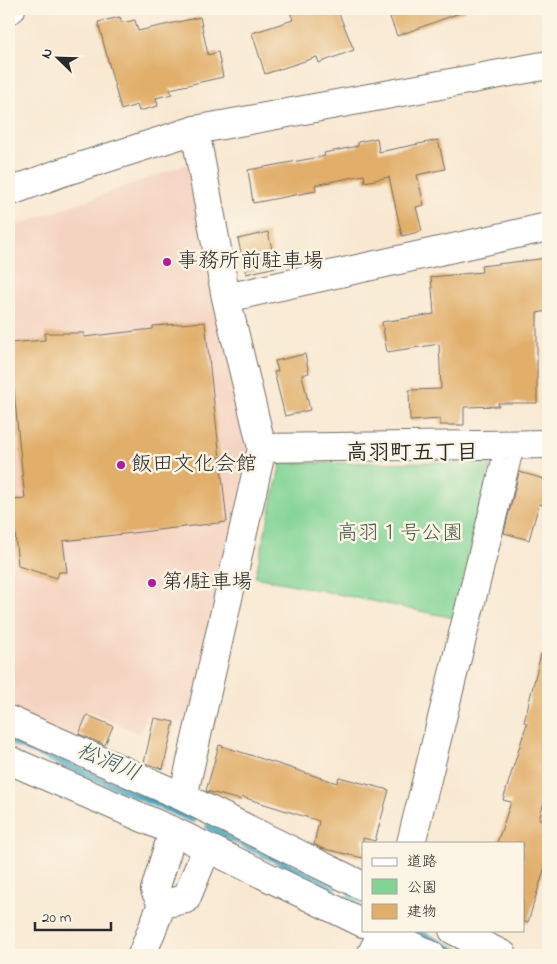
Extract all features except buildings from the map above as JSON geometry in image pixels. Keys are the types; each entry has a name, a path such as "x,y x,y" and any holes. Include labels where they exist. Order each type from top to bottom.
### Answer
{"street":[{"path":"9,192 60,173 195,130 548,65"},
{"path":"183,797 262,448 226,298 195,130"},
{"path":"226,298 548,227"},
{"path":"262,448 548,444"},
{"path":"412,842 510,445"},
{"path":"9,720 183,797 362,886"},
{"path":"9,760 192,840 362,927"},
{"path":"142,955 162,904 155,890 192,840 207,809"},
{"path":"162,904 186,899 192,840"},
{"path":"457,932 502,955"},
{"path":"376,934 431,955"}],"shaded area":[{"path":"188,164 249,450 188,724 147,715 140,734 86,711 72,740 9,713 9,228"}],"green space":[{"name":"高羽１号公園","path":"491,462 454,618 255,577 281,463"}],"waterway":[{"name":"松洞川","path":"9,740 193,819"},
{"name":"松洞川","path":"209,827 334,887"},
{"name":"松洞川","path":"351,895 362,900"},
{"name":"松洞川","path":"417,932 462,955"}],"place":[{"name":"事務所前駐車場","path":"167,262"},
{"name":"飯田文化会館","path":"121,465"},
{"name":"第1駐車場","path":"152,583"}],"district":[{"name":"高羽町五丁目","path":"412,454"}]}
